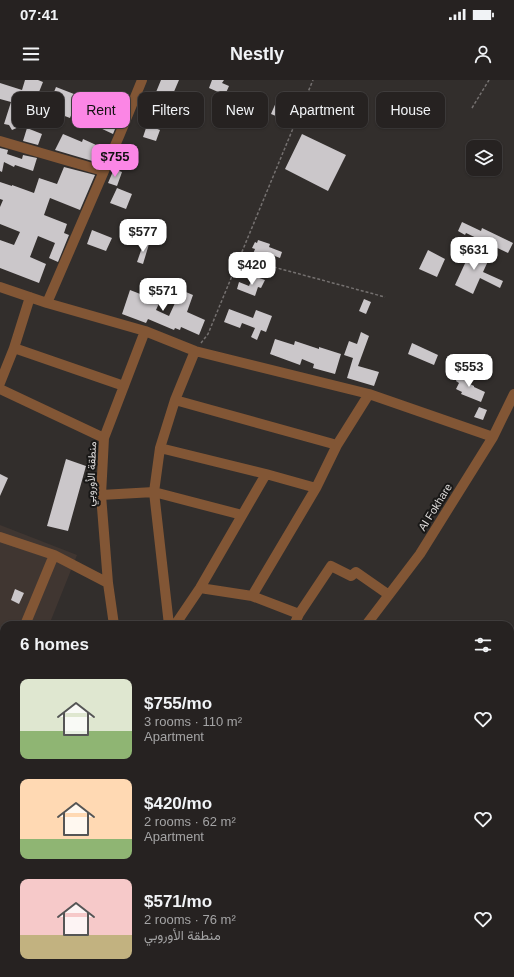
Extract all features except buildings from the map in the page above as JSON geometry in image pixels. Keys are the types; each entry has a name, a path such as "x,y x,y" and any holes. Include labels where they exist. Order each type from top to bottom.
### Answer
{"street":[{"path":"47,303 142,80"},
{"path":"0,142 103,171"},
{"path":"0,287 47,303 145,331 195,351 369,394 493,437"},
{"path":"0,383 14,348 30,297"},
{"name":"منطقة الأوروبي","path":"113,621 108,583 101,495 104,438 145,331"},
{"path":"14,348 124,386"},
{"path":"169,621 154,492 160,448 175,400 195,351"},
{"path":"0,389 104,438"},
{"path":"252,596 316,488 337,444 369,394"},
{"name":"Al Fokhare","path":"369,621 420,554 493,437 514,394"},
{"path":"175,400 337,444"},
{"path":"160,448 316,488"},
{"path":"178,621 200,588 266,474"},
{"path":"101,495 154,492 242,515"},
{"path":"0,537 54,555 108,583"},
{"path":"27,621 54,555"},
{"path":"296,621 331,566 351,576 356,572 389,595"},
{"path":"200,588 252,596 299,614"}],"path":[{"path":"195,351 208,334 313,80"},
{"path":"472,108 489,80"},
{"path":"240,258 385,297"}],"shaded area":[{"path":"0,525 77,555 51,621 0,621"}]}
